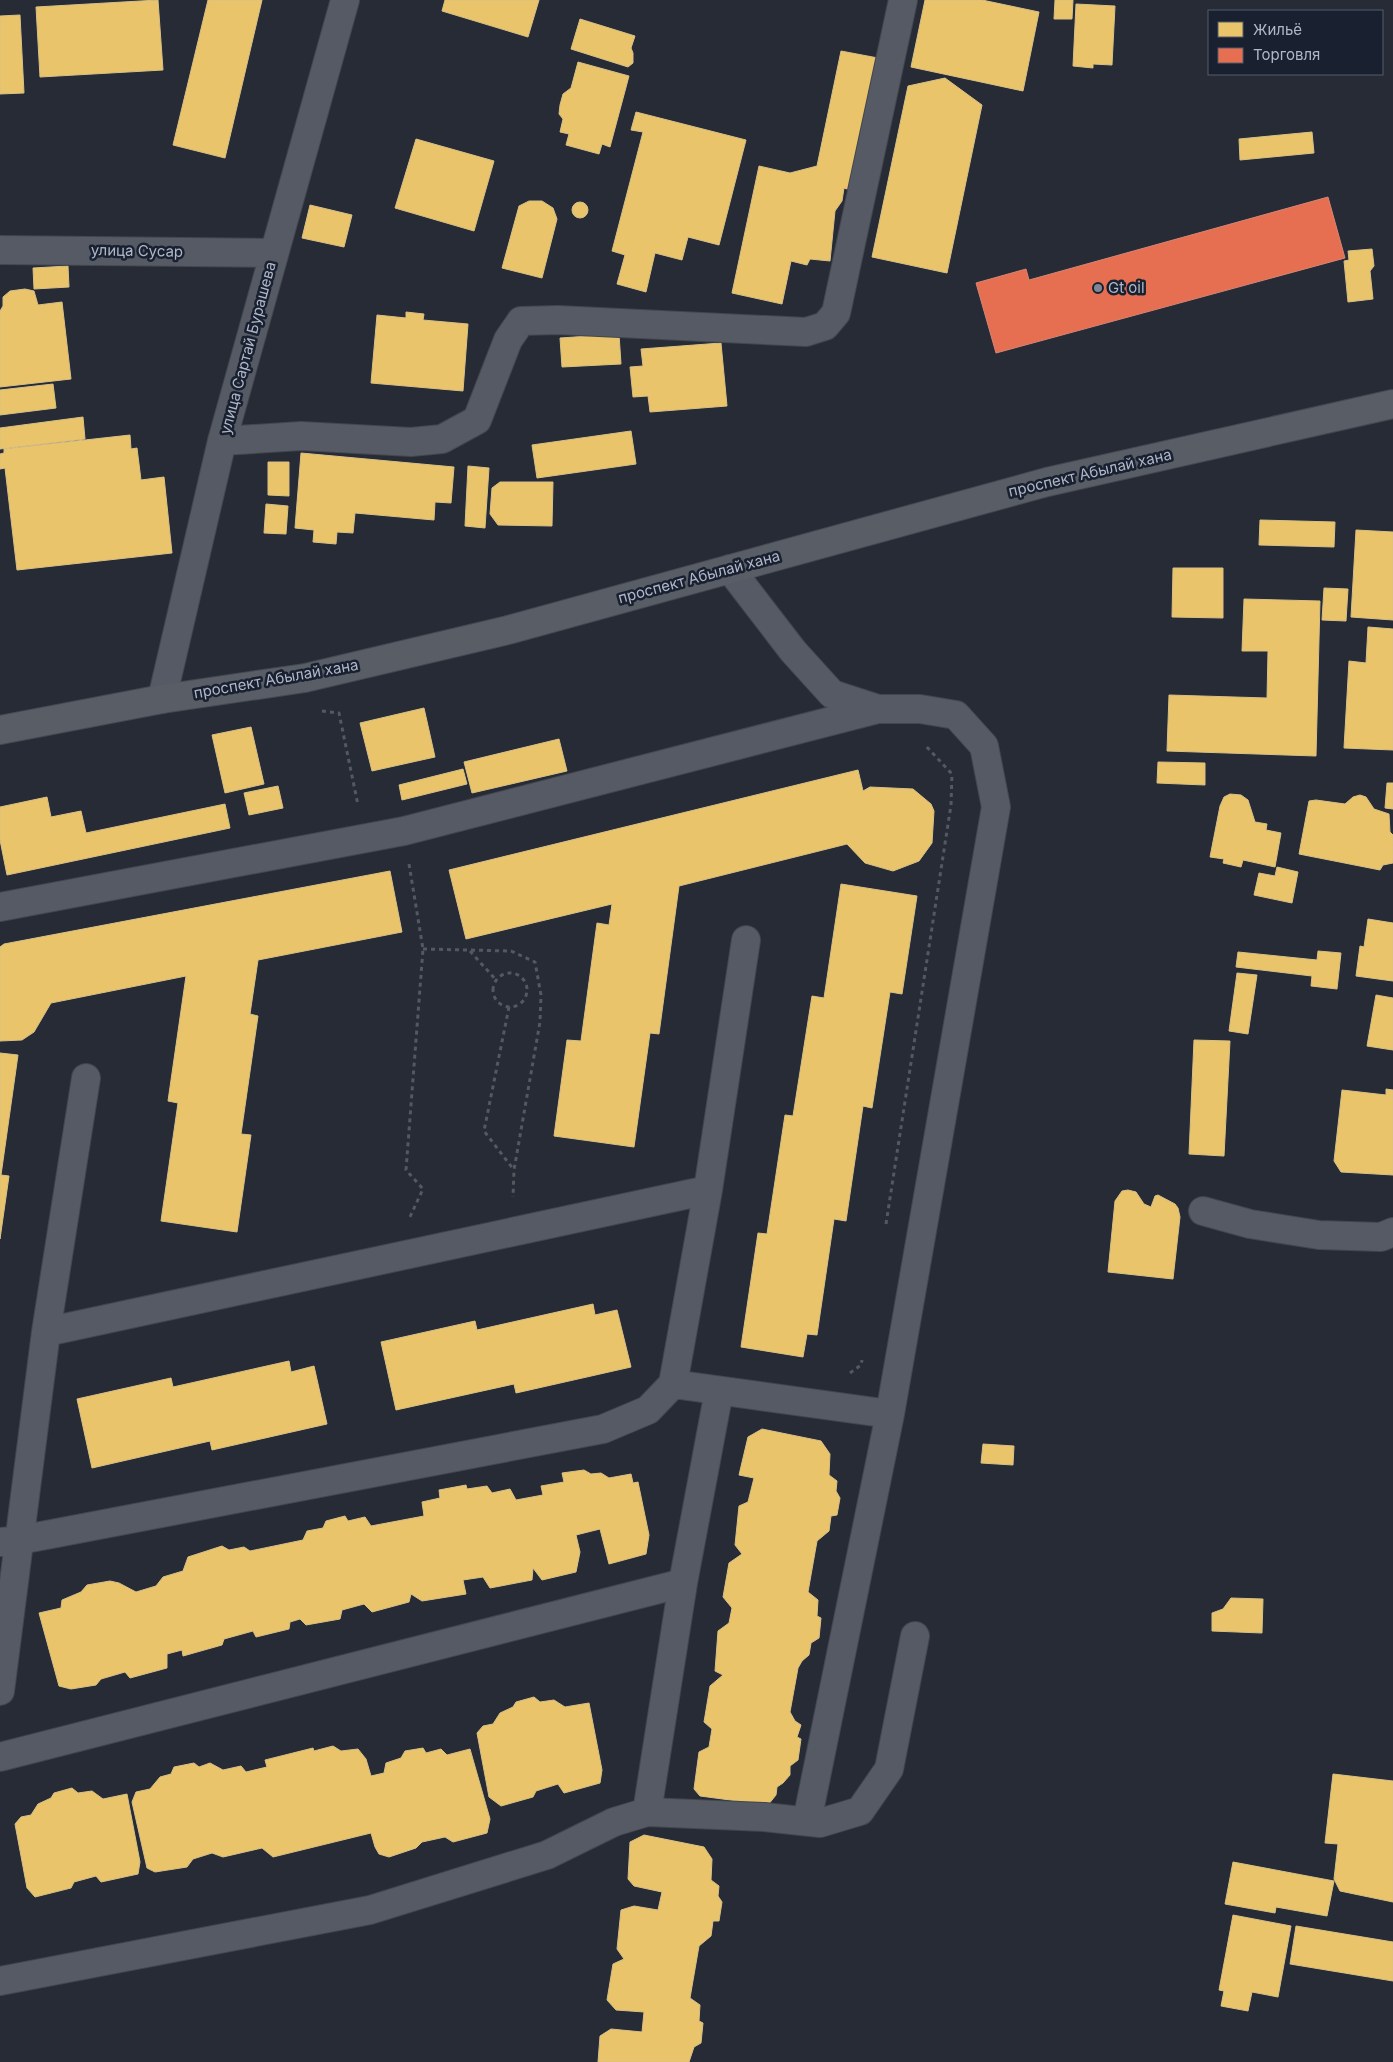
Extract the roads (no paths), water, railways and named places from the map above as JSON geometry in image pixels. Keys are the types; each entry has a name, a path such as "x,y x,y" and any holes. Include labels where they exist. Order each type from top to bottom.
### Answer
{"main road":[{"name":"проспект Абылай хана","path":"0,730 162,699 305,678 508,630 1047,482 1393,404"}],"street":[{"name":"улица Сартай Бурашева","path":"162,699 222,441 344,0"},
{"path":"222,441 301,436 411,442 442,439 477,420 508,340 521,321 558,320 806,332 825,326 836,313 903,0"},
{"name":"улица Сусар","path":"0,250 274,253"},
{"path":"730,569 793,651 832,694 878,709"},
{"path":"0,907 404,831 878,709 920,709 956,715 984,746 996,807 890,1414 807,1821"},
{"path":"10,1541 603,1429 648,1410 673,1384 708,1190 746,940"},
{"path":"0,1691 10,1541 46,1332 86,1078"},
{"path":"46,1332 708,1190"},
{"path":"1203,1211 1250,1224 1318,1236 1381,1238 1393,1232"},
{"path":"673,1384 719,1392 890,1414"},
{"path":"647,1812 683,1582 719,1392"},
{"path":"0,1757 683,1582"},
{"path":"0,1981 370,1910 547,1855 614,1822 647,1812 764,1817 820,1823 860,1811 889,1769 915,1636"}],"place":[{"name":"Gt oil","path":"1098,288"}]}
